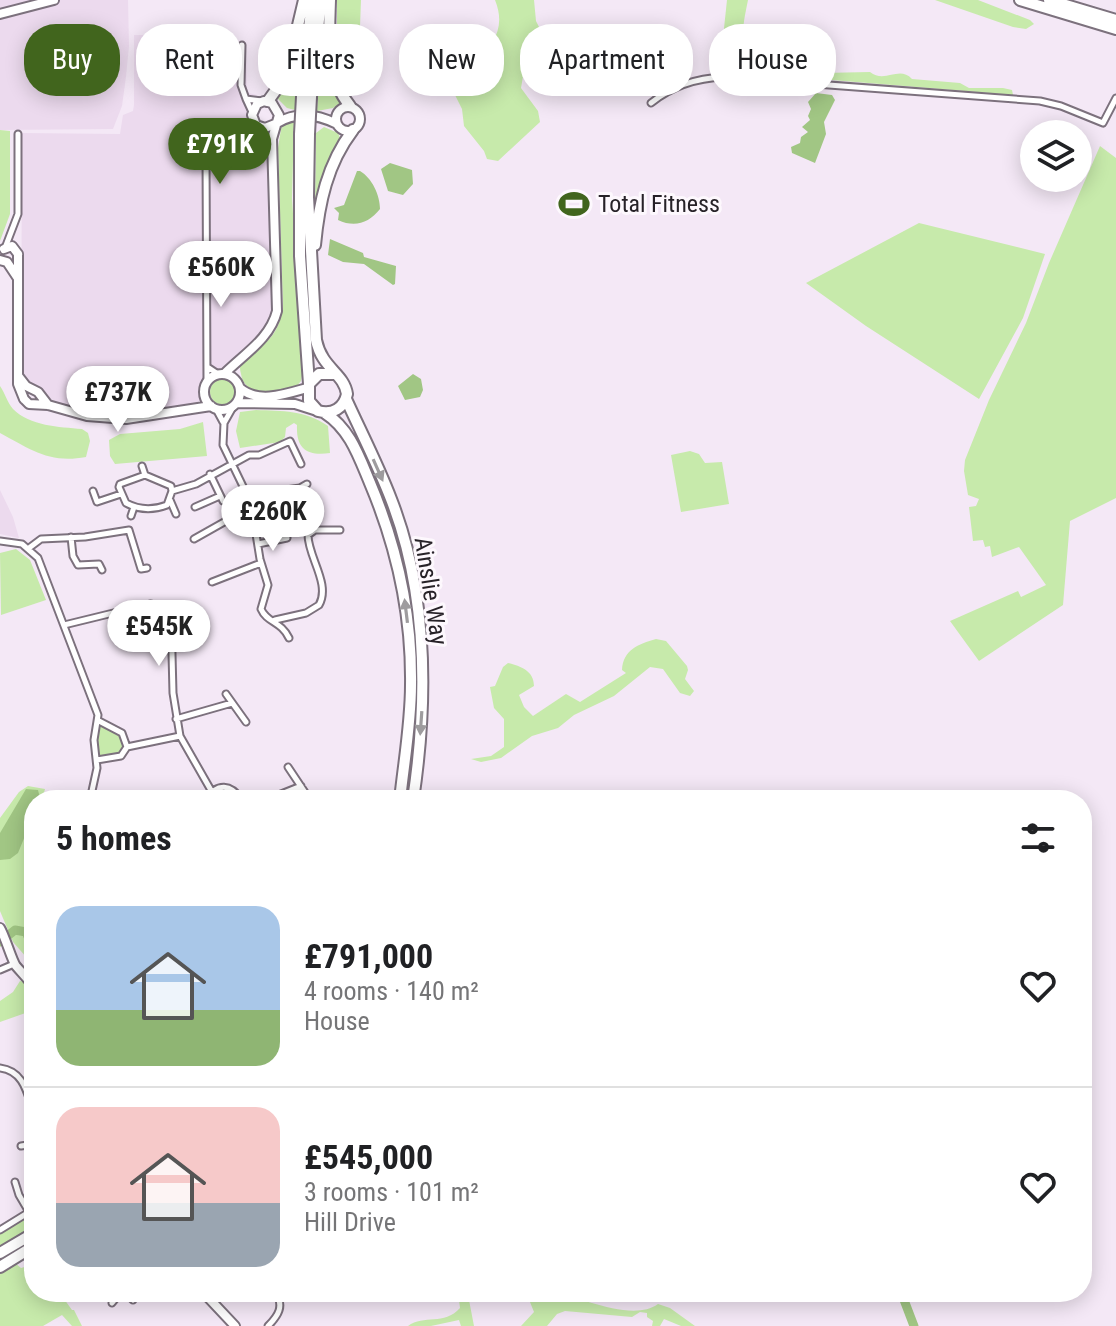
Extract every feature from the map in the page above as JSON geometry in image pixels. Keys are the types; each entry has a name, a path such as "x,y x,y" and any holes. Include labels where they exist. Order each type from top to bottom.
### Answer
{"highway":[{"path":"266,101 286,76 304,0"},
{"path":"311,24 312,0"},
{"path":"318,24 321,0"},
{"path":"330,0 331,69 338,91 350,106"},
{"path":"1020,0 1116,29"},
{"path":"1049,0 1116,20"},
{"path":"305,134 313,305 319,353 333,374 346,386 346,399 342,406 322,412 309,401 300,256 305,134 307,96"},
{"path":"313,305 315,244 324,190 336,157 353,130"},
{"path":"308,386 319,374 333,374"},
{"name":"Ainslie Way","path":"346,399 392,500 407,550 417,601 423,684 414,790"},
{"name":"Ainslie Way","path":"322,412 344,429 358,454 395,552 405,603 411,684 401,790"},
{"path":"0,1253 24,1239"},
{"path":"0,1267 24,1252"}],"street":[{"path":"0,14 54,0"},
{"path":"651,103 665,92 696,81 724,77 1040,101 1103,123 1116,98"},
{"path":"242,88 252,114 272,139"},
{"path":"207,382 266,336 277,311 272,139 278,110 266,101 246,99"},
{"path":"245,128 257,104 266,101"},
{"path":"192,408 204,394 208,367 206,153 214,139 245,128 275,124 295,115 321,116 345,131 359,125 361,117 350,106 342,108 337,113 337,124"},
{"path":"4,255 19,206 18,134"},
{"path":"13,231 17,252 18,377 20,392 27,403 48,405 78,415 126,419 172,414 192,408 235,405 295,404 322,412"},
{"path":"4,255 12,246 17,252"},
{"path":"4,255 15,261 17,252"},
{"path":"4,255 17,277"},
{"path":"237,361 235,405 224,423 223,445 251,504 268,585 261,609 265,617 283,626 289,638"},
{"path":"208,367 238,384 246,393 262,397 308,386"},
{"path":"18,377 48,405"},
{"path":"24,399 25,394 35,392"},
{"path":"34,404 39,399 35,392"},
{"path":"204,394 224,423"},
{"path":"172,491 196,484 231,463 290,441 301,464"},
{"path":"142,466 145,475"},
{"path":"195,507 221,498 210,474"},
{"path":"145,475 169,483 172,491 167,505 134,507 126,503 120,484 145,475"},
{"path":"194,539 251,504 279,491 307,484"},
{"path":"93,491 97,502 121,494"},
{"path":"170,500 176,514"},
{"path":"131,516 134,507"},
{"path":"29,548 41,539 129,530 141,569 147,568"},
{"path":"275,620 306,613 319,605 323,591 308,535 315,530 340,530"},
{"path":"71,537 73,556 78,565 99,564 102,570"},
{"path":"258,544 287,538"},
{"path":"0,541 11,541 29,548 38,558 64,625 99,721 94,740 97,760 92,790"},
{"path":"212,582 261,563"},
{"path":"64,625 150,604 166,607 172,625 176,719 180,736 211,790"},
{"path":"226,694 246,722"},
{"path":"176,719 232,703"},
{"path":"99,721 122,733 127,747"},
{"path":"97,760 121,756 127,747 180,736"},
{"path":"288,767 304,790"},
{"path":"291,790 301,786"},
{"path":"0,928 14,964 24,972"},
{"path":"0,970 14,964"},
{"path":"0,1068 13,1071 24,1085"},
{"path":"15,1182 24,1201"},
{"path":"0,1230 24,1216"},
{"path":"212,1302 235,1326"},
{"path":"268,1326 280,1311 280,1302"}],"shaded area":[{"path":"0,0 128,0 126,77 122,106 113,129 0,130"},
{"path":"337,0 361,0 360,24 337,24"},
{"path":"495,0 534,0 538,24 520,24 520,96 527,96 538,111 540,122 498,161 487,159 464,126 462,109 456,96 504,96 504,24 499,24"},
{"path":"727,0 748,0 744,24 724,24"},
{"path":"935,0 978,0 1034,24 1026,29 1013,27"},
{"path":"134,35 136,96 242,96 242,42 246,42 247,89 249,93 257,95 249,107 247,119 254,130 268,139 273,325 224,374 209,379 202,398 192,408 172,414 95,417 38,401 39,396 27,390 23,393 21,387 22,133 120,134 123,115 133,111"},
{"path":"870,72 881,76 902,74 912,79 960,83 969,88 1003,88 1012,90 1013,95 836,80 836,73"},
{"path":"296,96 295,110 287,108 277,98"},
{"path":"318,96 338,96 342,102 333,108 317,111"},
{"path":"813,96 833,96 835,100 824,122 826,134 815,163 792,153 791,147 800,143 801,137 808,132 802,127 810,120 808,102"},
{"path":"285,123 294,123 292,198 303,370 296,387 264,392 249,388 240,366 245,358 272,336 283,307 278,148"},
{"path":"324,127 338,133 341,140 326,167 315,208 316,133"},
{"path":"0,130 10,131 10,214 0,241"},
{"path":"1100,146 1116,158 1116,498 1070,521 1063,605 979,661 950,621 1018,591 1021,597 1046,585 1019,547 992,557 990,546 985,547 983,540 973,541 969,507 976,506 979,499 968,495 965,460 1080,192 1092,192 1092,164"},
{"path":"390,163 412,170 413,184 403,195 388,191 381,169"},
{"path":"357,171 372,182 380,209 366,221 350,224 338,220 339,213 334,208 344,205"},
{"path":"919,223 1045,254 1023,318 979,399 806,283"},
{"path":"330,239 363,253 364,257 396,266 395,284 364,264 343,262 328,255"},
{"path":"413,374 421,379 423,390 420,397 405,400 398,386"},
{"path":"223,379 232,383 236,392 232,401 223,405 214,401 210,392 214,383"},
{"path":"0,386 20,415 45,425 82,429 88,433 90,441 86,457 50,457 0,433"},
{"path":"240,412 294,412 328,426 330,453 304,449 294,423 286,428 285,437 280,442 240,448 236,431"},
{"path":"203,422 207,456 115,464 110,456 109,440 120,434 180,429"},
{"path":"690,451 699,454 705,463 722,462 729,504 681,512 671,455"},
{"path":"0,490 13,517 19,538 0,534"},
{"path":"16,549 30,560 46,600 1,615 0,553"},
{"path":"656,639 666,641 687,666 685,679 694,691 690,696 680,693 663,669 650,667 614,696 574,715 558,728 532,736 501,758 481,762 471,759 491,756 504,747 504,719 494,708 490,687 495,686 508,663 532,676 534,686 519,695 524,707 533,716 566,694 580,702 626,673 622,670 628,653"},
{"path":"99,721 116,729 126,742 121,756 97,760 94,747"},
{"path":"28,786 45,789 24,790 24,955 13,942 0,911 0,818 19,792"},
{"path":"24,792 24,838 18,853 10,859 0,860 0,833"},
{"path":"20,981 24,982 24,1014 0,1022 0,1001 13,992"},
{"path":"24,1220 24,1234 0,1248 0,1230"},
{"path":"14,1262 24,1267 24,1302 66,1302 82,1326 72,1326 62,1315 43,1326 0,1326 0,1273"},
{"path":"459,1302 469,1302 474,1326 461,1326 459,1320 431,1326 408,1326 447,1317 460,1308"},
{"path":"530,1302 589,1302 634,1311 658,1304 670,1308 695,1326 681,1326 664,1319 660,1326 652,1326 653,1321 647,1313 640,1312 632,1317 565,1311 557,1314 547,1326 521,1326 534,1312"}],"waterway":[{"path":"0,942 15,930 24,932"},
{"path":"905,1302 914,1326"}],"place":[{"name":"Total Fitness","path":"574,204"}]}
